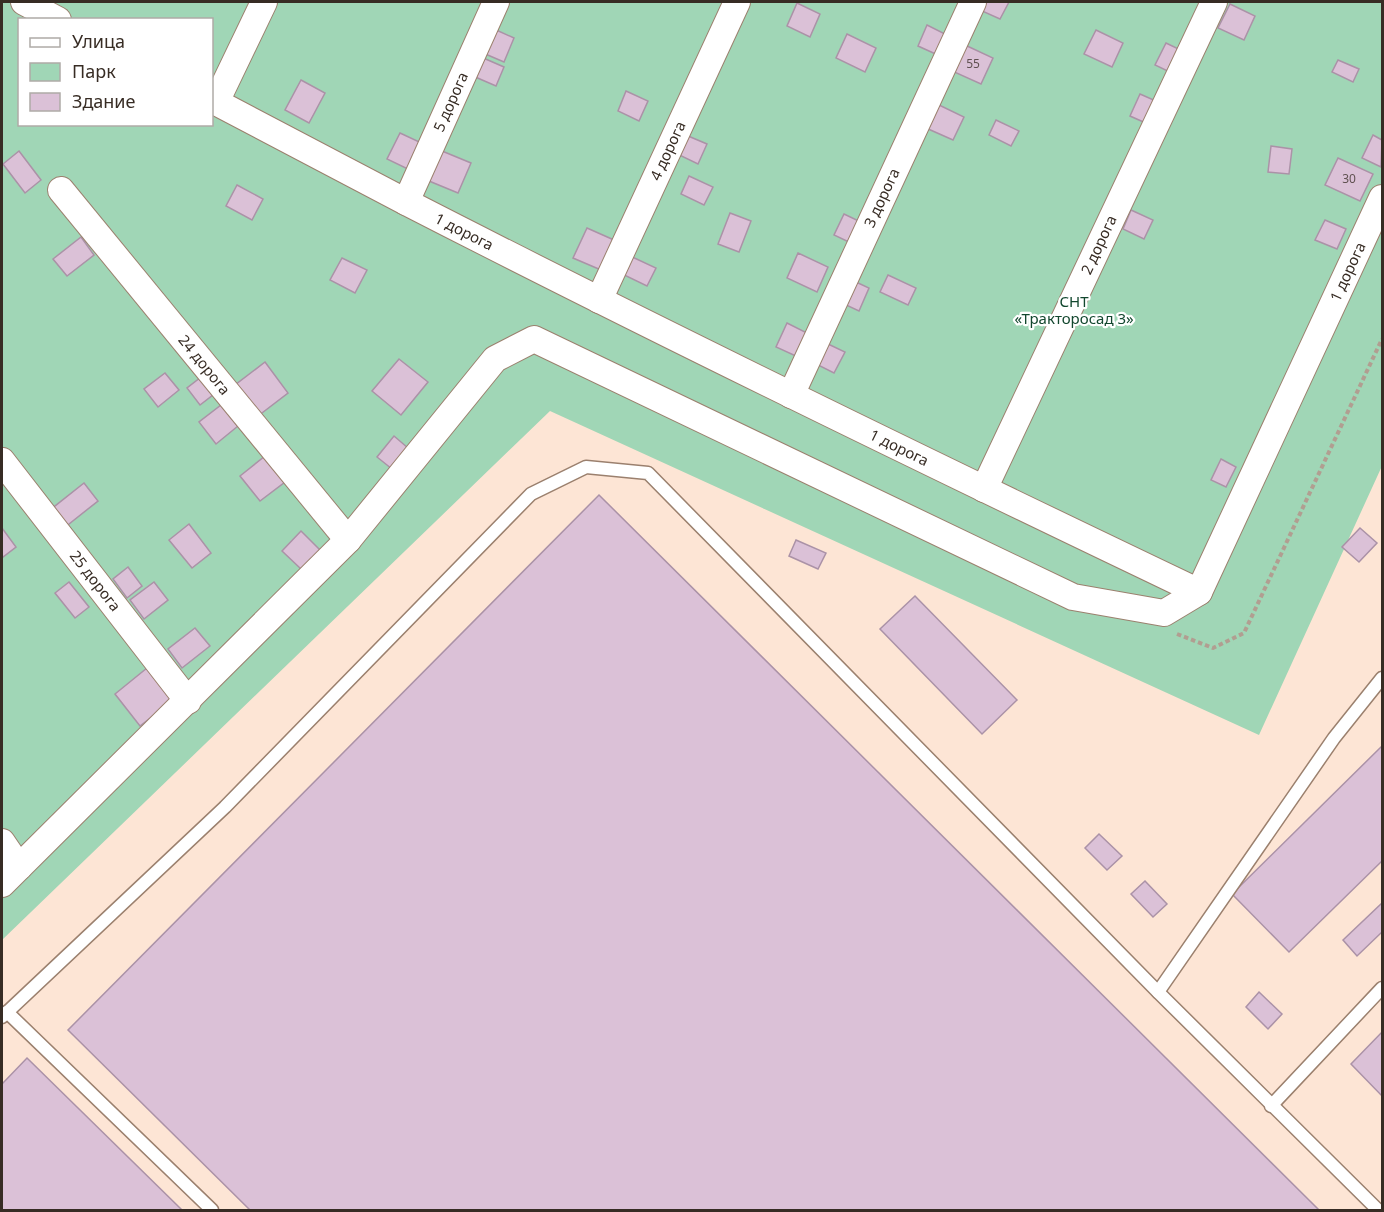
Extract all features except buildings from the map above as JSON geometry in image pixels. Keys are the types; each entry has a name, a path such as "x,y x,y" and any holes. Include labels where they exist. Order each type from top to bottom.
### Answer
{"street":[{"path":"24,2 54,18"},
{"path":"214,101 264,2"},
{"name":"5 дорога","path":"406,202 496,2"},
{"name":"4 дорога","path":"599,300 737,2"},
{"name":"3 дорога","path":"791,395 973,2"},
{"name":"2 дорога","path":"984,489 1214,2"},
{"name":"1 дорога","path":"214,101 599,300 1199,592 1383,198"},
{"name":"24 дорога","path":"61,190 348,540"},
{"path":"2,885 348,540 495,358 534,339 1073,597 1164,613 1199,592"},
{"name":"25 дорога","path":"2,461 188,700"},
{"path":"2,842 19,867"}],"lane":[{"path":"212,1210 4,1014 225,807 531,494 586,467 648,473 1158,992 1378,1210"},
{"path":"1158,992 1334,738 1383,678"},
{"path":"1271,1106 1383,988"}],"path":[{"path":"1173,632 1213,648 1244,633 1383,339"}],"green space":[{"name":"СНТ «Тракторосад 3»","path":"2,2 1382,2 1382,466 1259,735 550,411 2,940"}]}
